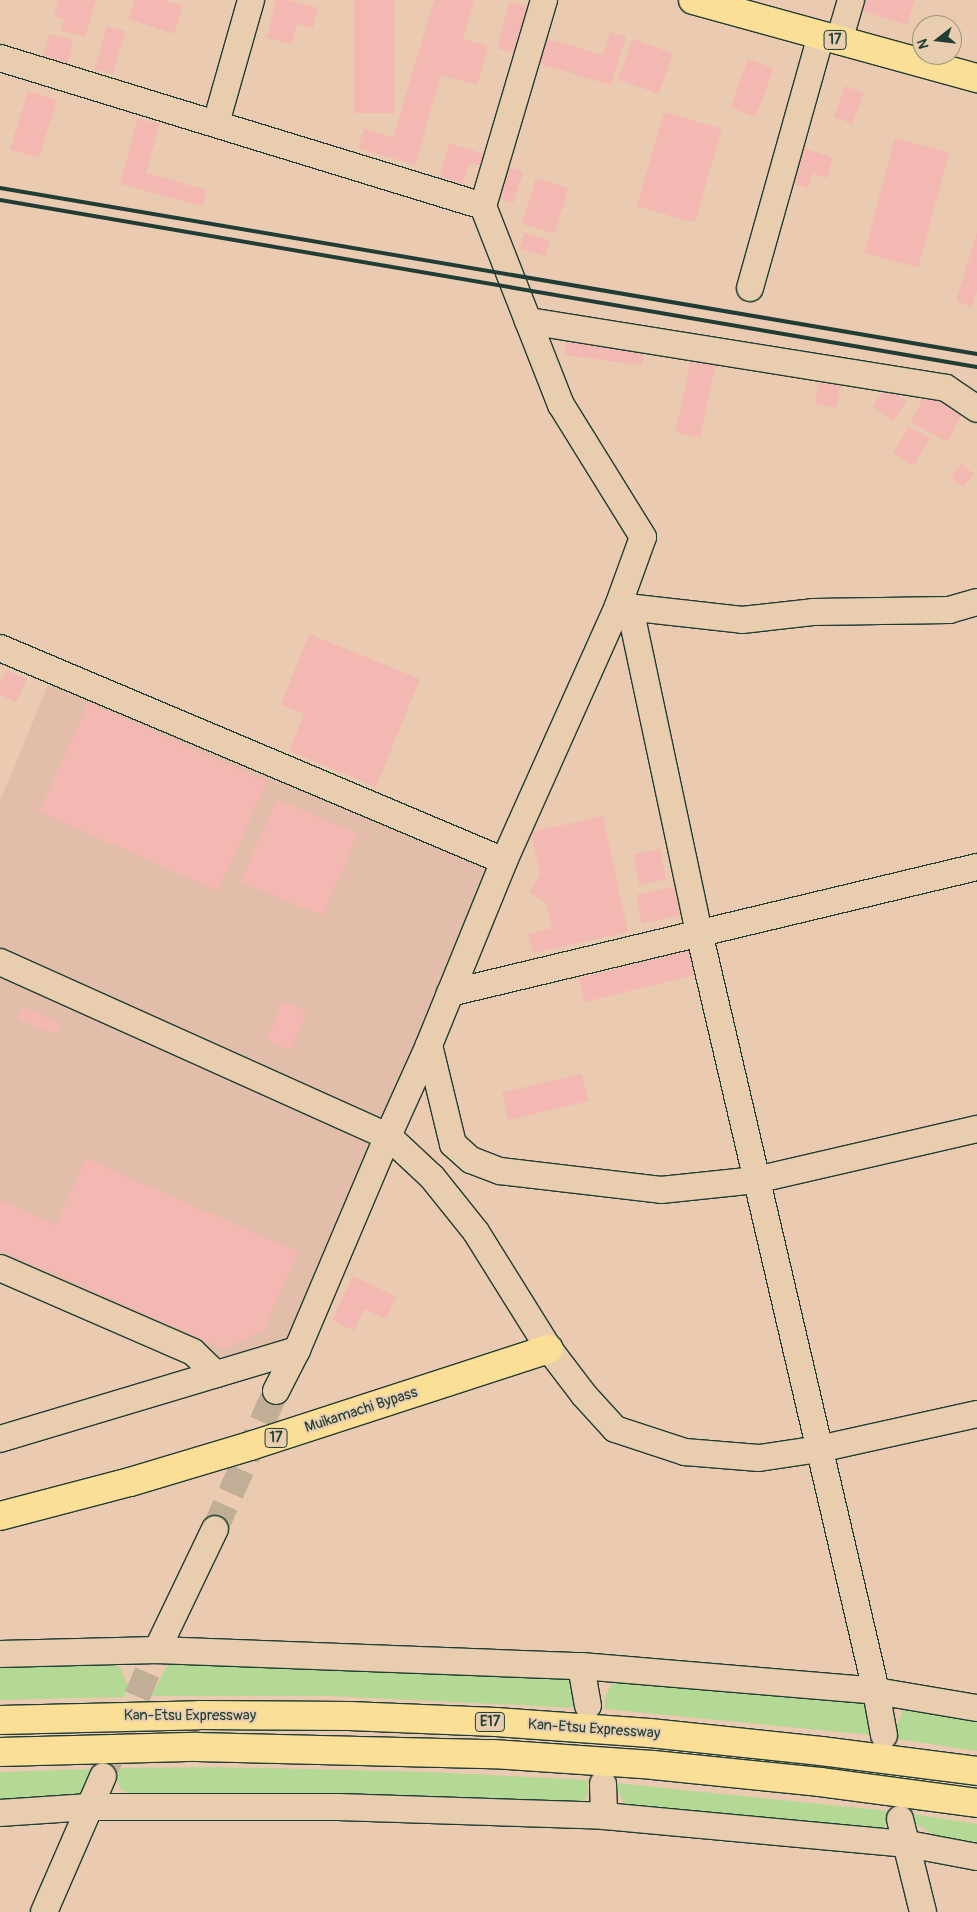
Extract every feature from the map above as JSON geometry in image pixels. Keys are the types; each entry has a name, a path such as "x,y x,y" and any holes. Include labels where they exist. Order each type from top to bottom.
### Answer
{"highway":[{"name":"17","path":"693,0 739,7 830,38 977,78"},
{"name":"Muikamachi Bypass","path":"0,1516 130,1482 253,1445 549,1349"},
{"name":"Kan-Etsu Expressway","path":"0,1720 199,1715 349,1716 496,1722 650,1733 802,1749 977,1771"},
{"name":"Kan-Etsu Expressway","path":"0,1752 197,1747 493,1754 653,1765 820,1782 977,1803"}],"street":[{"path":"216,123 252,0"},
{"path":"276,1391 297,1350 429,1045 504,861 624,607 643,538 561,405 483,206 544,0"},
{"path":"750,288 830,38 851,0"},
{"path":"0,58 483,206"},
{"path":"528,321 946,388 977,409"},
{"path":"624,607 742,620 814,612 949,610 977,602"},
{"path":"624,607 876,1691 884,1735"},
{"path":"0,648 504,861"},
{"path":"450,993 977,867"},
{"path":"2,967 388,1136 432,1177 476,1232 549,1349 584,1395 615,1429 685,1452 759,1458 819,1449 977,1414"},
{"path":"429,1045 453,1144 471,1160 500,1171 661,1190 756,1180 977,1129"},
{"path":"0,1268 193,1352 216,1374"},
{"path":"0,1438 297,1350"},
{"path":"157,1650 214,1529"},
{"path":"0,1654 157,1650 581,1666 876,1691 977,1708"},
{"path":"581,1666 588,1705"},
{"path":"44,1912 103,1776"},
{"path":"603,1784 604,1816"},
{"path":"0,1814 89,1807 338,1807 604,1816 908,1844 977,1856"},
{"path":"900,1819 908,1844 923,1912"}],"shaded area":[{"path":"54,671 504,861 297,1350 216,1374 0,1268 0,801"}],"green space":[{"path":"173,1662 565,1676 572,1685 578,1708 331,1696 151,1696 168,1665"},
{"path":"103,1663 120,1667 128,1687 124,1697 0,1700 0,1666"},
{"path":"621,1679 864,1700 872,1735 604,1709 606,1694 613,1682"},
{"path":"907,1706 977,1715 977,1751 898,1739 896,1727 903,1710"},
{"path":"217,1767 432,1772 587,1780 588,1793 583,1804 133,1796 121,1789 117,1780 120,1768"},
{"path":"93,1769 76,1799 0,1803 0,1772"},
{"path":"615,1783 889,1811 890,1816 882,1833 635,1808 624,1804"},
{"path":"913,1814 977,1824 977,1850 937,1840 935,1836 916,1824"}],"building":[{"path":"58,0 96,0 85,37 61,30 64,19 54,16"},
{"path":"135,0 164,0 183,6 174,34 129,19"},
{"path":"276,0 288,0 318,8 313,28 297,24 292,44 267,38"},
{"path":"354,0 395,0 395,113 354,113"},
{"path":"434,0 474,0 463,39 488,46 477,85 441,75 415,165 358,148 364,129 393,138"},
{"path":"862,0 915,0 907,25 859,10"},
{"path":"509,2 529,7 518,54 497,49"},
{"path":"107,26 125,31 113,74 95,69"},
{"path":"610,32 626,37 611,85 538,63 545,38 603,55"},
{"path":"49,34 73,40 67,65 43,59"},
{"path":"632,39 673,53 659,94 618,80"},
{"path":"748,59 773,68 756,117 730,108"},
{"path":"845,86 864,93 853,124 834,117"},
{"path":"28,91 57,100 39,158 10,149"},
{"path":"664,112 722,129 695,223 637,206"},
{"path":"138,118 160,124 146,173 207,190 203,206 120,184"},
{"path":"895,138 949,152 918,267 864,253"},
{"path":"449,143 485,154 481,166 469,163 463,184 440,177"},
{"path":"803,148 833,158 827,178 812,173 808,188 792,183"},
{"path":"508,167 523,172 513,203 498,198"},
{"path":"536,178 569,188 554,234 522,224"},
{"path":"977,232 977,290 972,307 956,301"},
{"path":"524,233 550,241 545,256 519,248"},
{"path":"568,331 645,342 642,366 565,355"},
{"path":"692,355 716,360 700,437 676,432"},
{"path":"819,380 841,384 836,407 815,404"},
{"path":"886,387 907,401 893,421 873,407"},
{"path":"926,393 963,413 948,442 911,422"},
{"path":"909,426 930,438 914,466 893,454"},
{"path":"961,464 974,474 963,487 951,477"},
{"path":"309,634 420,679 376,787 289,751 304,714 281,705"},
{"path":"6,670 27,679 16,702 0,695 0,684"},
{"path":"88,702 267,782 218,891 39,812"},
{"path":"276,799 358,834 323,917 241,882"},
{"path":"603,816 628,932 533,953 528,934 552,928 546,903 529,892 540,875 531,832"},
{"path":"660,849 666,879 639,885 633,854"},
{"path":"674,887 680,915 642,923 636,895"},
{"path":"691,950 697,974 584,1002 578,978"},
{"path":"283,1001 308,1012 290,1051 266,1040"},
{"path":"23,1007 61,1023 56,1035 18,1019"},
{"path":"582,1074 588,1101 508,1120 502,1092"},
{"path":"85,1158 298,1252 264,1330 224,1349 0,1250 0,1200 56,1225"},
{"path":"353,1276 397,1297 386,1319 364,1309 354,1331 332,1320"}],"tunnel":[{"path":"215,1529 276,1391"},
{"path":"106,1768 157,1650"}],"railway":[{"path":"0,188 977,354"},
{"path":"0,200 977,367"}]}
